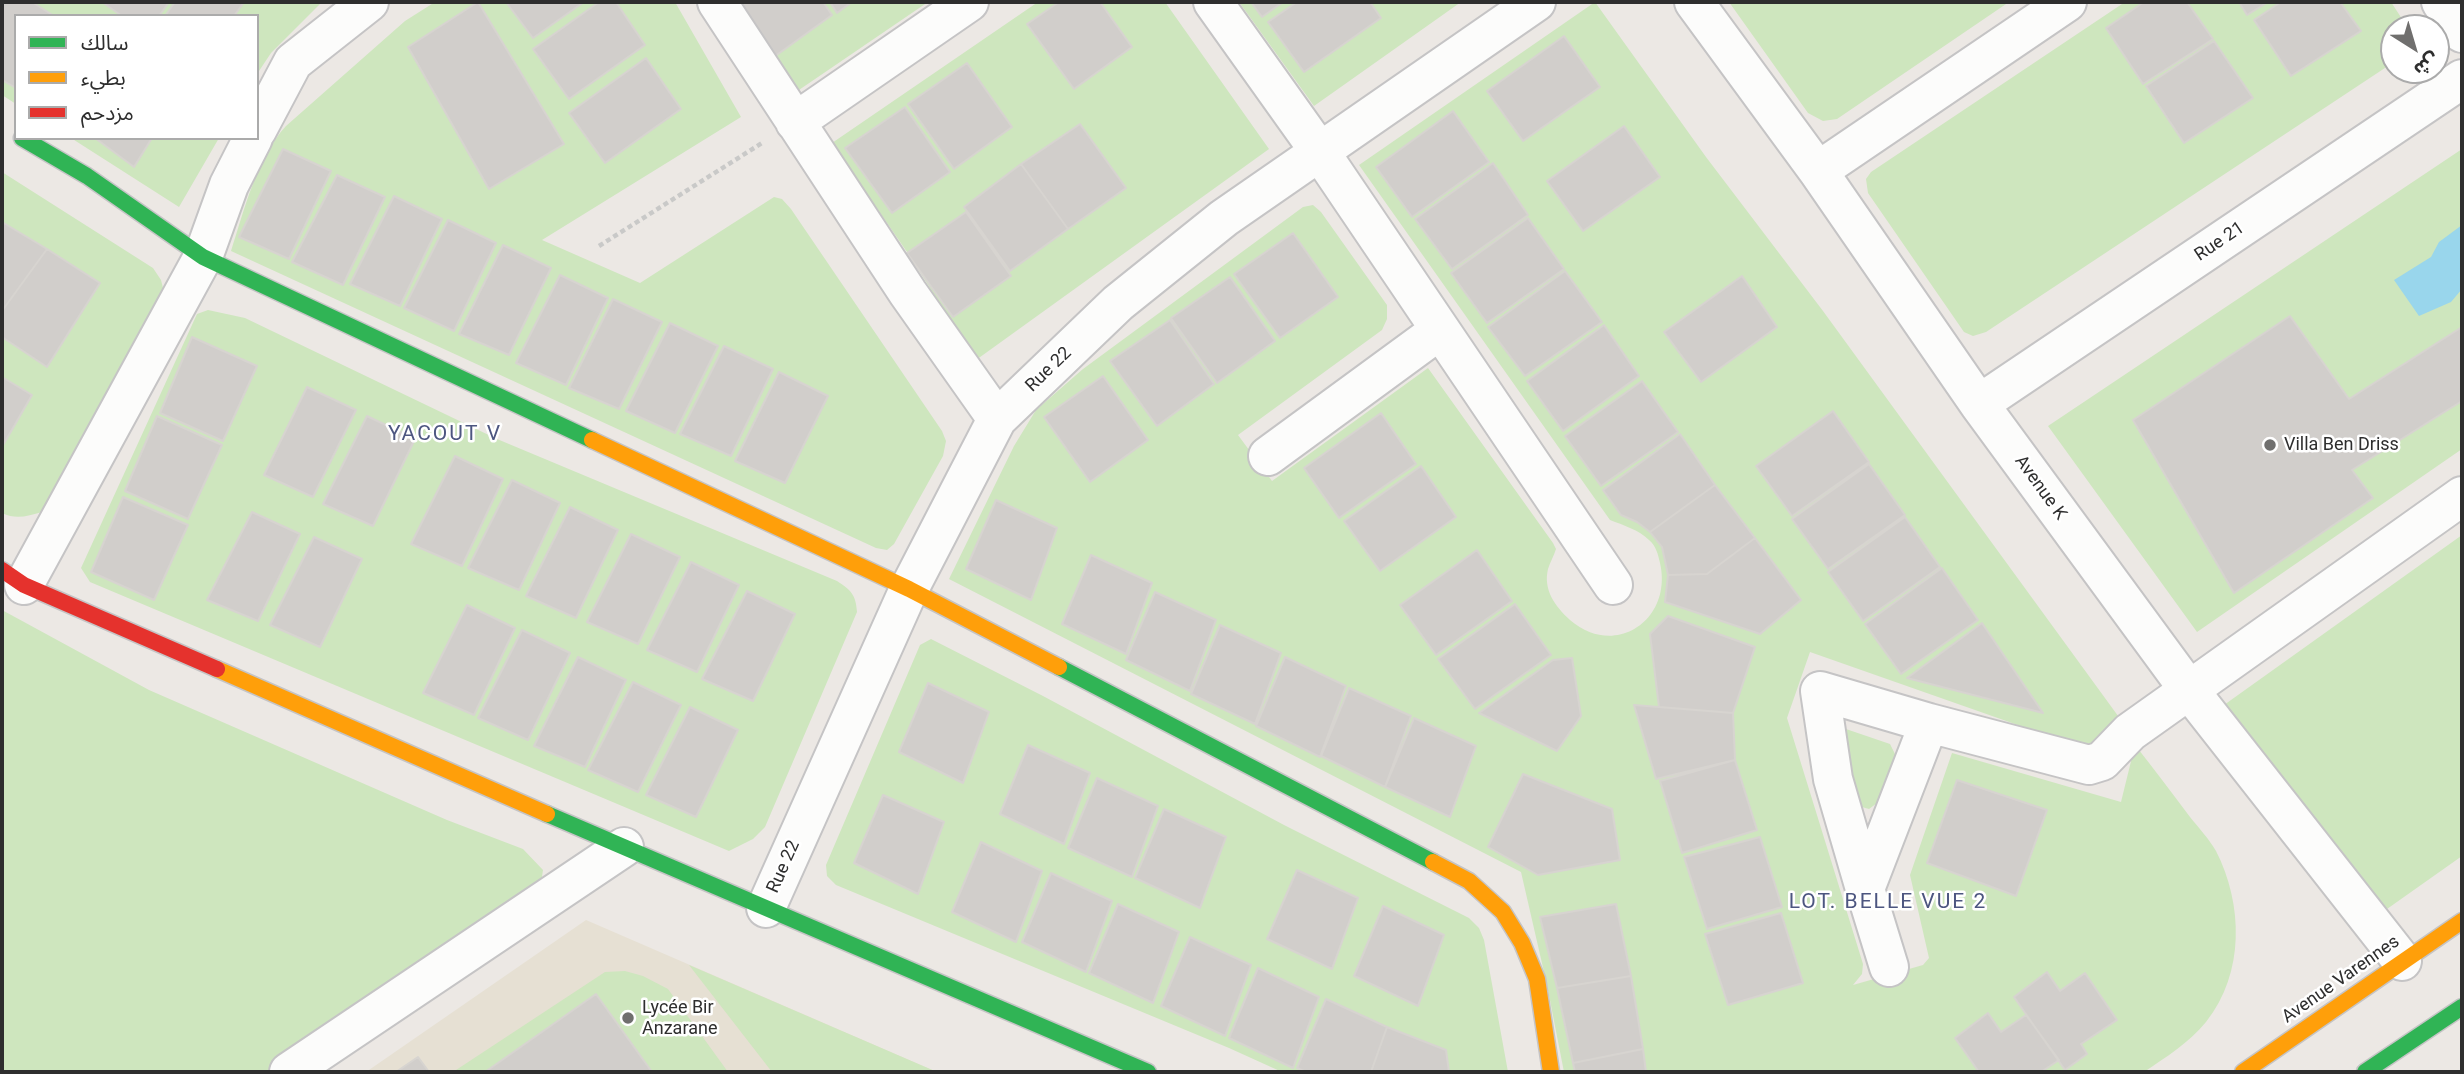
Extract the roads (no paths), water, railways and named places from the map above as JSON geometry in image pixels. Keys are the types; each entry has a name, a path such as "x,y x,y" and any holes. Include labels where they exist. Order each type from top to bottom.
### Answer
{"street":[{"path":"259,126 293,62 369,2"},
{"path":"718,2 908,293 998,419"},
{"path":"795,122 969,2"},
{"path":"1213,2 1320,152 1613,585"},
{"name":"Rue 22","path":"766,908 909,589 998,419 1118,303 1224,218 1536,2"},
{"name":"Avenue K","path":"1694,2 1818,171 1979,404 2189,690 2402,961"},
{"path":"1818,171 2067,2"},
{"path":"2441,2 2462,33"},
{"name":"Rue 21","path":"1979,404 2462,79"},
{"path":"25,140 87,176 203,257 909,589 1469,881 1503,912 1522,943 1537,979 1551,1072"},
{"path":"252,140 229,185 203,257 13,578 624,847 1148,1072"},
{"path":"1268,456 1440,330"},
{"path":"1889,967 1833,779 1820,691 2089,765 2102,761 2130,732 2462,496"},
{"path":"1865,890 1929,723"},
{"path":"289,1072 624,847"},
{"name":"Avenue Varennes","path":"2243,1072 2462,920"},
{"path":"2365,1072 2462,1007"}],"water":[{"path":"2462,225 2462,289 2451,302 2419,316 2394,280 2431,257 2439,242"}],"place":[{"name":"Villa Ben Driss","path":"2270,445"},
{"name":"Lycée Bir Anzarane","path":"628,1018"}],"district":[{"name":"YACOUT V","path":"445,435"},
{"name":"LOT. BELLE VUE 2","path":"1888,903"}]}
